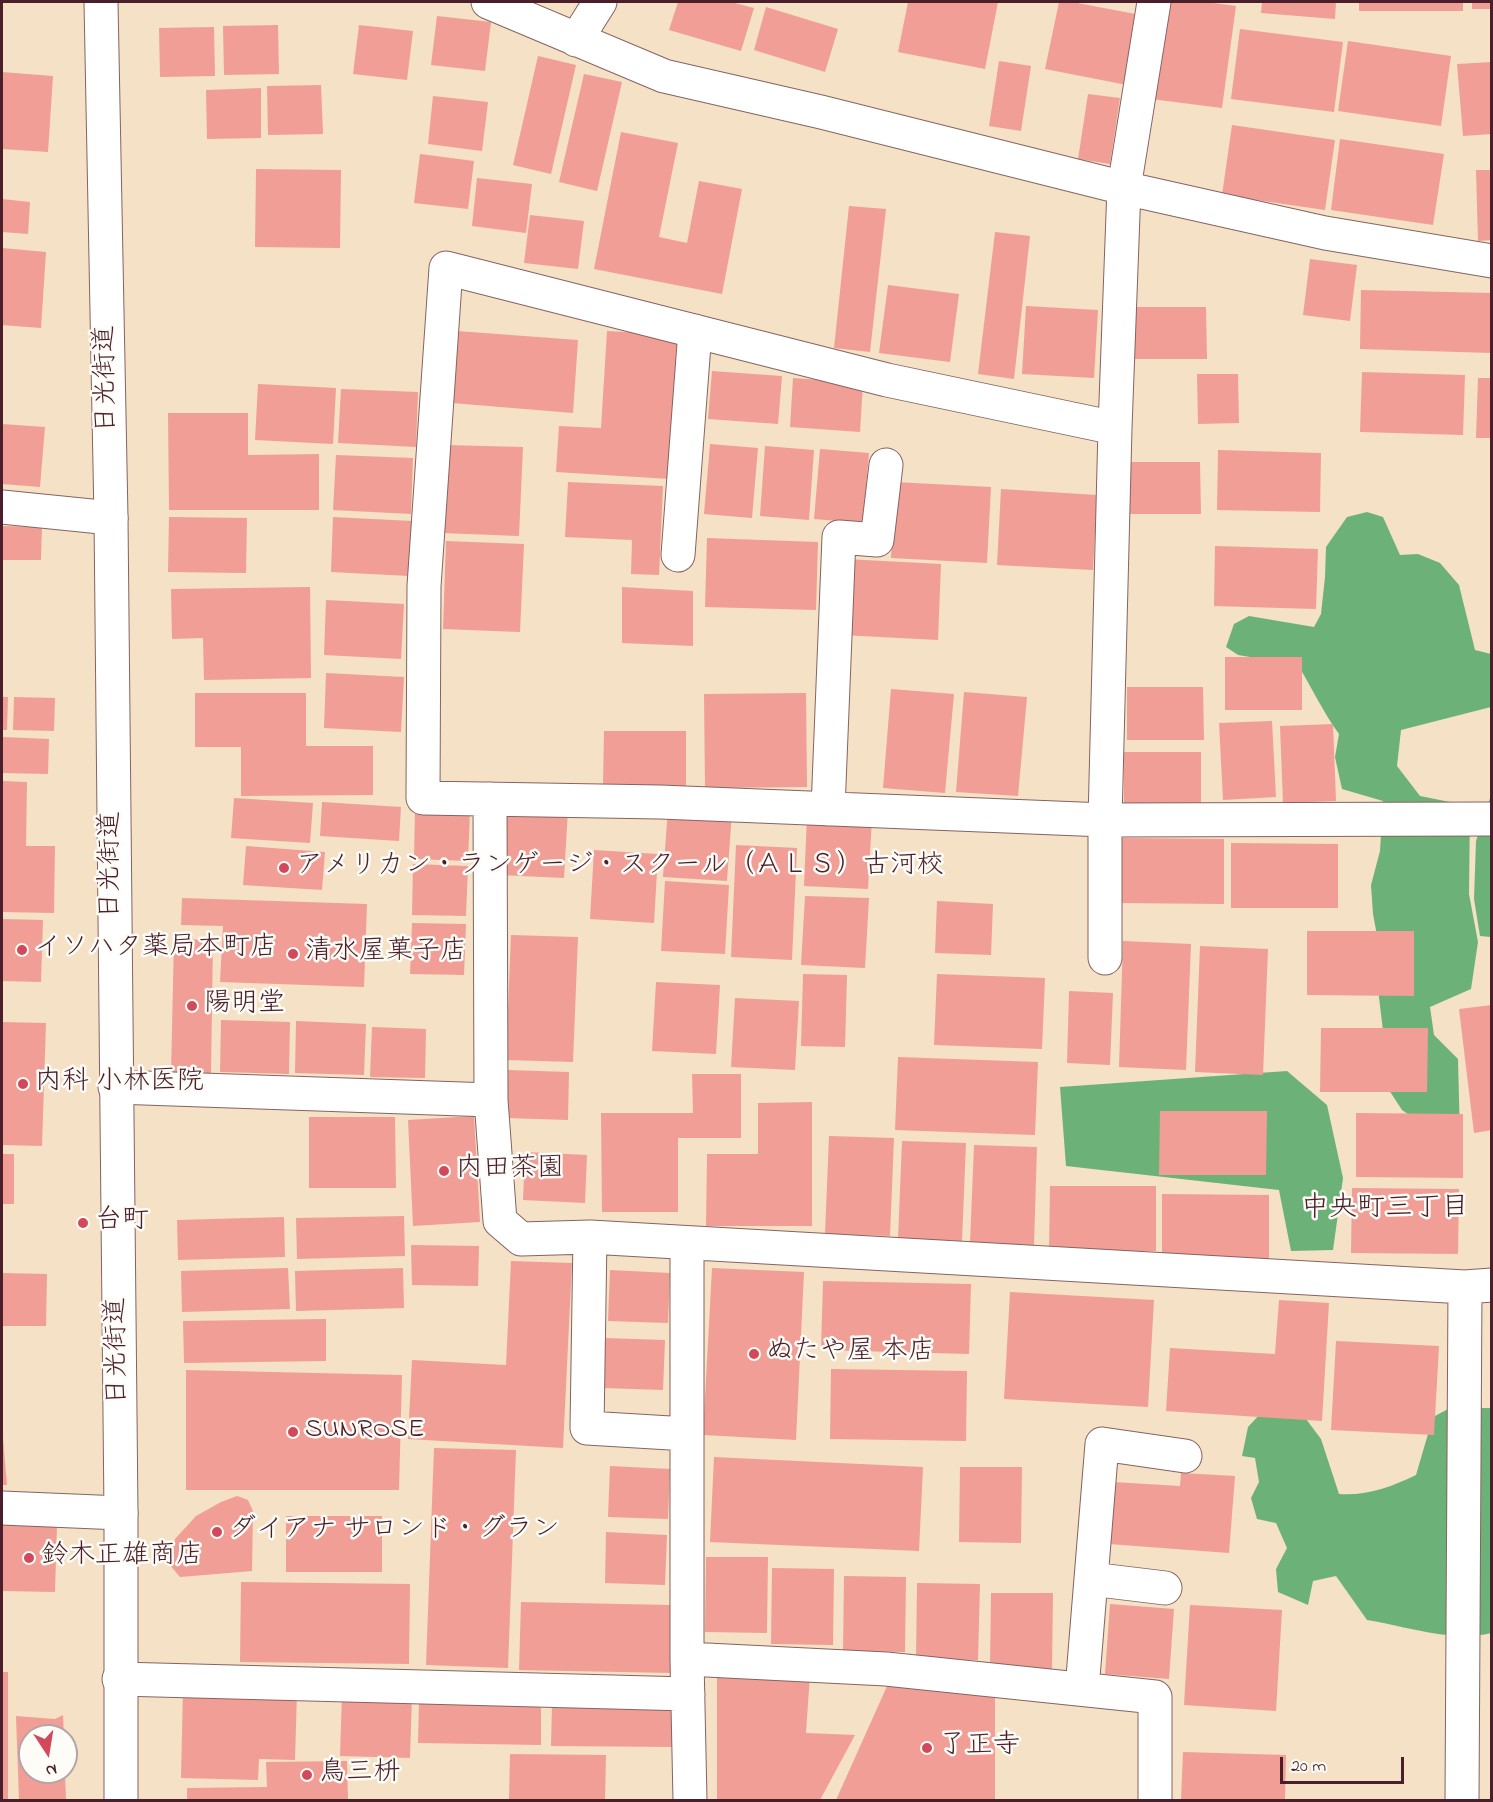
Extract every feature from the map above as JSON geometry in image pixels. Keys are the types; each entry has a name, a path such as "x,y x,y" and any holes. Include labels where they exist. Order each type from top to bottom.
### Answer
{"street":[{"name":"日光街道","path":"101,2 111,519 121,1513 119,1679 121,1800"},
{"path":"488,2 664,76 821,112 1124,188 1324,233 1491,261"},
{"path":"576,40 600,2"},
{"path":"1105,958 1105,820 1124,188 1154,2"},
{"path":"1115,428 887,380 446,268 424,586 423,798 660,802 1105,820 1491,819"},
{"path":"678,555 696,331"},
{"path":"828,809 839,537 877,540 886,465"},
{"path":"2,507 111,519"},
{"path":"490,799 491,1100 500,1221 521,1239 590,1238 1478,1286 1462,1800"},
{"path":"115,1087 491,1100"},
{"path":"590,1238 587,1428 687,1434"},
{"path":"687,1244 687,1659 690,1800"},
{"path":"1082,1689 1102,1443 1185,1456"},
{"path":"2,1508 121,1513"},
{"path":"1091,1579 1165,1588"},
{"path":"687,1659 886,1669 1155,1697 1155,1800"},
{"path":"119,1679 688,1694"}],"green space":[{"path":"1367,512 1383,517 1400,555 1418,554 1440,563 1459,585 1475,650 1491,654 1491,707 1401,730 1397,766 1420,796 1470,806 1469,894 1478,942 1471,989 1430,1007 1434,1035 1458,1059 1460,1138 1428,1128 1402,1110 1387,1087 1378,989 1379,946 1371,885 1380,851 1383,801 1342,789 1335,757 1339,734 1298,665 1238,655 1226,647 1234,624 1249,616 1314,627 1321,614 1326,547 1347,517"},
{"path":"1491,795 1491,937 1480,936 1474,899 1476,841"},
{"path":"1287,1071 1327,1105 1343,1178 1333,1250 1291,1251 1279,1190 1066,1166 1060,1087"},
{"path":"1450,1408 1491,1408 1491,1633 1476,1636 1445,1635 1367,1620 1336,1576 1313,1581 1308,1605 1278,1592 1276,1569 1287,1548 1276,1523 1257,1519 1251,1498 1259,1482 1255,1458 1242,1456 1248,1427 1262,1412 1306,1419 1321,1439 1339,1494 1359,1494 1379,1490 1416,1475 1433,1417"}],"building":[{"path":"678,2 731,2 754,8 741,51 669,30"},
{"path":"908,2 998,2 985,69 898,52"},
{"path":"1059,2 1072,2 1146,16 1132,86 1045,69"},
{"path":"1165,2 1206,2 1236,6 1222,108 1151,99"},
{"path":"1262,2 1336,2 1335,19 1261,13"},
{"path":"1359,2 1463,2 1463,11 1359,11"},
{"path":"1472,2 1492,2 1492,9 1472,9"},
{"path":"766,7 838,29 825,72 754,50"},
{"path":"437,16 491,22 485,71 431,65"},
{"path":"278,25 279,74 224,75 223,26"},
{"path":"359,25 413,31 407,80 353,74"},
{"path":"214,27 215,76 160,77 159,28"},
{"path":"1240,29 1343,42 1334,112 1231,99"},
{"path":"1348,41 1451,56 1441,126 1338,111"},
{"path":"538,56 576,65 551,174 513,165"},
{"path":"999,61 1031,66 1021,131 989,126"},
{"path":"1492,62 1492,134 1463,136 1457,64"},
{"path":"2,72 53,76 48,152 2,149"},
{"path":"584,74 622,82 597,191 559,182"},
{"path":"321,85 323,134 268,135 267,86"},
{"path":"261,88 261,138 207,139 206,90"},
{"path":"1088,94 1120,98 1110,164 1078,159"},
{"path":"433,96 488,102 482,151 428,144"},
{"path":"1232,125 1335,140 1325,210 1222,195"},
{"path":"621,132 678,143 659,237 687,243 699,181 742,189 722,294 594,269"},
{"path":"1340,139 1444,154 1433,225 1331,210"},
{"path":"420,154 474,161 468,209 414,203"},
{"path":"256,169 341,170 340,248 255,247"},
{"path":"1476,170 1492,170 1492,240 1478,241"},
{"path":"477,178 532,184 526,233 472,226"},
{"path":"2,199 30,202 28,234 2,232"},
{"path":"849,206 886,209 870,352 834,348"},
{"path":"530,215 584,221 578,269 524,263"},
{"path":"995,232 1030,236 1014,379 978,374"},
{"path":"2,248 46,252 41,328 2,325"},
{"path":"1310,259 1357,265 1350,321 1303,315"},
{"path":"888,285 959,294 950,362 879,353"},
{"path":"1361,290 1492,293 1492,353 1360,349"},
{"path":"1026,306 1098,310 1094,378 1022,374"},
{"path":"1130,307 1206,307 1207,359 1130,359"},
{"path":"457,331 578,340 573,413 452,403"},
{"path":"607,331 679,335 670,479 556,472 559,426 601,428"},
{"path":"712,371 782,376 778,424 708,419"},
{"path":"1362,372 1465,375 1463,435 1360,432"},
{"path":"1197,374 1238,374 1239,423 1198,424"},
{"path":"793,378 863,383 860,432 790,427"},
{"path":"1478,378 1492,378 1492,438 1476,438"},
{"path":"258,384 336,388 333,444 255,440"},
{"path":"341,389 418,392 416,447 338,443"},
{"path":"168,413 248,413 248,455 319,454 319,510 169,510"},
{"path":"2,424 45,427 40,487 2,484"},
{"path":"710,444 758,448 752,518 704,514"},
{"path":"445,445 523,447 519,536 442,533"},
{"path":"765,446 814,450 809,520 760,516"},
{"path":"820,449 869,453 863,523 814,519"},
{"path":"1218,450 1321,453 1320,512 1217,510"},
{"path":"336,455 413,458 411,514 333,510"},
{"path":"1124,462 1200,462 1201,514 1124,514"},
{"path":"568,482 663,486 659,575 631,574 632,540 565,537"},
{"path":"895,482 991,487 987,563 891,558"},
{"path":"1001,489 1097,495 1093,570 997,565"},
{"path":"169,517 247,518 246,573 168,572"},
{"path":"333,517 412,521 409,576 331,572"},
{"path":"2,526 42,527 41,560 2,560"},
{"path":"707,538 818,542 816,610 705,607"},
{"path":"446,541 524,544 520,632 443,629"},
{"path":"1215,546 1318,549 1316,609 1214,606"},
{"path":"845,559 941,564 938,640 842,635"},
{"path":"310,587 311,678 204,680 203,638 172,639 171,589"},
{"path":"622,587 693,591 693,646 622,643"},
{"path":"326,600 404,604 401,659 324,655"},
{"path":"1225,657 1302,657 1302,710 1225,710"},
{"path":"326,673 404,677 401,732 324,728"},
{"path":"1127,687 1203,687 1204,740 1127,740"},
{"path":"891,689 954,694 945,793 883,788"},
{"path":"964,692 1027,697 1018,796 956,792"},
{"path":"195,693 306,693 306,746 373,746 373,795 241,796 241,747 195,747"},
{"path":"806,693 807,787 705,788 704,694"},
{"path":"2,697 8,697 7,730 2,730"},
{"path":"14,697 55,698 54,731 13,730"},
{"path":"1272,721 1276,797 1223,800 1219,723"},
{"path":"1333,724 1336,801 1283,803 1280,726"},
{"path":"604,731 686,731 686,786 603,786"},
{"path":"2,737 49,739 48,774 2,773"},
{"path":"1124,752 1201,752 1201,804 1124,804"},
{"path":"2,781 27,782 26,846 55,846 54,913 2,912"},
{"path":"234,798 313,803 310,843 231,838"},
{"path":"322,802 401,807 399,841 320,836"},
{"path":"504,806 568,809 564,878 500,875"},
{"path":"415,808 470,810 468,861 414,859"},
{"path":"668,808 732,812 727,881 663,877"},
{"path":"807,816 872,819 868,889 804,886"},
{"path":"1117,838 1224,839 1224,904 1117,903"},
{"path":"1231,843 1338,844 1338,908 1231,908"},
{"path":"736,845 797,848 792,960 731,957"},
{"name":"アメリカン・ランゲージ・スクール（ＡＬＳ）古河校","path":"246,846 325,852 322,890 243,885"},
{"path":"594,850 658,854 654,923 590,919"},
{"path":"413,864 468,866 466,916 412,915"},
{"path":"665,881 729,885 725,954 661,951"},
{"path":"805,896 869,898 865,968 801,965"},
{"name":"清水屋菓子店","path":"182,898 367,904 364,987 220,982 223,926 181,925"},
{"path":"937,901 993,904 991,955 935,953"},
{"name":"イソハタ薬局本町店","path":"2,919 43,920 41,982 2,981"},
{"path":"412,923 466,924 464,975 410,974"},
{"path":"1307,931 1414,931 1414,996 1307,995"},
{"path":"511,935 578,937 573,1062 506,1060"},
{"name":"陽明堂","path":"174,939 213,940 211,1073 171,1073"},
{"path":"1123,941 1191,944 1186,1070 1119,1067"},
{"path":"1200,946 1268,949 1263,1075 1195,1072"},
{"path":"803,974 847,975 845,1047 801,1046"},
{"path":"937,974 1045,978 1042,1049 934,1045"},
{"path":"656,982 720,985 716,1054 652,1051"},
{"path":"1069,991 1113,993 1110,1065 1067,1063"},
{"path":"735,998 799,1001 795,1070 731,1067"},
{"path":"1492,1005 1492,1130 1474,1133 1459,1009"},
{"path":"221,1020 290,1022 289,1074 220,1072"},
{"path":"296,1021 366,1024 364,1075 295,1073"},
{"name":"内科 小林医院","path":"2,1022 46,1023 42,1146 2,1145"},
{"path":"372,1027 426,1029 425,1078 370,1077"},
{"path":"1321,1028 1428,1028 1427,1092 1320,1092"},
{"path":"898,1057 1038,1062 1035,1135 895,1130"},
{"path":"508,1070 569,1072 568,1120 506,1118"},
{"path":"692,1074 741,1074 741,1138 678,1138 678,1212 602,1212 601,1113 693,1113"},
{"path":"812,1102 812,1226 706,1226 707,1154 758,1154 758,1103"},
{"path":"1160,1111 1267,1111 1266,1175 1159,1175"},
{"path":"1356,1113 1463,1114 1463,1178 1356,1177"},
{"name":"内田茶園","path":"474,1116 480,1222 413,1226 408,1120"},
{"path":"309,1117 395,1117 396,1188 309,1188"},
{"path":"829,1136 894,1138 890,1236 825,1234"},
{"path":"902,1141 966,1143 962,1241 898,1239"},
{"path":"974,1145 1037,1147 1034,1245 970,1243"},
{"path":"525,1152 587,1155 585,1203 523,1200"},
{"path":"2,1154 14,1154 14,1204 2,1204"},
{"path":"1050,1186 1156,1186 1156,1251 1049,1251"},
{"path":"1352,1188 1459,1189 1458,1254 1351,1253"},
{"path":"1162,1194 1269,1195 1269,1259 1162,1259"},
{"path":"404,1216 405,1256 297,1259 296,1218"},
{"path":"284,1217 285,1257 178,1260 177,1220"},
{"path":"411,1245 479,1246 478,1286 412,1285"},
{"path":"511,1261 572,1263 563,1448 408,1439 412,1360 506,1365"},
{"path":"288,1268 290,1309 182,1312 181,1271"},
{"path":"403,1268 404,1308 296,1311 295,1271"},
{"name":"ぬたや屋 本店","path":"712,1268 804,1272 796,1440 703,1435"},
{"path":"610,1270 670,1273 668,1323 608,1321"},
{"path":"2,1273 47,1274 46,1326 2,1326"},
{"path":"823,1281 971,1284 969,1354 821,1350"},
{"path":"1010,1292 1154,1300 1148,1407 1004,1399"},
{"path":"1279,1300 1329,1303 1322,1421 1166,1411 1170,1348 1275,1354"},
{"path":"326,1319 326,1361 184,1363 183,1321"},
{"path":"605,1338 665,1340 663,1390 603,1388"},
{"path":"1336,1341 1439,1346 1434,1435 1331,1430"},
{"path":"831,1369 967,1371 966,1441 830,1439"},
{"name":"SUNROSE","path":"186,1370 402,1375 399,1490 186,1490"},
{"path":"3,1438 7,1485 2,1485"},
{"path":"434,1448 516,1450 508,1668 426,1665"},
{"path":"714,1457 923,1467 919,1551 710,1542"},
{"path":"610,1466 670,1469 668,1519 608,1517"},
{"path":"960,1467 1022,1467 1021,1543 959,1542"},
{"path":"1181,1473 1235,1476 1229,1553 1109,1544 1113,1482 1180,1486"},
{"name":"ダイアナ サロンド・グラン","path":"237,1496 248,1500 253,1511 252,1571 180,1577 169,1564 175,1539 196,1516"},
{"path":"286,1516 382,1516 382,1572 286,1572"},
{"name":"鈴木正雄商店","path":"2,1523 57,1525 55,1592 2,1591"},
{"path":"606,1532 667,1535 665,1585 605,1583"},
{"path":"706,1557 768,1557 767,1633 705,1632"},
{"path":"772,1568 834,1569 833,1645 771,1644"},
{"path":"844,1576 906,1577 905,1652 843,1651"},
{"path":"241,1582 410,1584 409,1664 240,1662"},
{"path":"917,1583 980,1584 978,1660 916,1659"},
{"path":"991,1593 1053,1593 1052,1669 990,1668"},
{"path":"521,1602 672,1605 671,1673 519,1670"},
{"path":"1110,1604 1174,1609 1169,1679 1105,1674"},
{"path":"1190,1605 1282,1610 1276,1711 1184,1705"},
{"path":"2,1672 8,1672 8,1800 2,1800"},
{"path":"717,1672 810,1674 806,1733 855,1735 820,1800 717,1800"},
{"name":"了正寺","path":"888,1684 995,1695 995,1800 836,1800"},
{"path":"183,1688 297,1691 295,1760 259,1759 258,1780 181,1778"},
{"path":"342,1693 412,1695 410,1758 340,1756"},
{"path":"419,1700 541,1701 541,1745 418,1743"},
{"path":"552,1702 675,1703 674,1747 551,1746"},
{"path":"63,1715 63,1724 18,1724 18,1772 16,1716 55,1719"},
{"path":"1183,1752 1286,1755 1285,1800 1181,1800"},
{"path":"510,1754 606,1755 605,1800 509,1800"},
{"name":"鳥三枡","path":"347,1761 348,1800 187,1800 187,1788 267,1787 266,1762"},
{"path":"18,1784 65,1784 66,1800 19,1800"}],"place":[{"name":"アメリカン・ランゲージ・スクール（ＡＬＳ）古河校","path":"284,868"},
{"name":"イソハタ薬局本町店","path":"22,950"},
{"name":"清水屋菓子店","path":"293,954"},
{"name":"陽明堂","path":"192,1006"},
{"name":"内科 小林医院","path":"23,1084"},
{"name":"内田茶園","path":"444,1171"},
{"name":"台町","path":"83,1223"},
{"name":"ぬたや屋 本店","path":"754,1354"},
{"name":"SUNROSE","path":"293,1432"},
{"name":"ダイアナ サロンド・グラン","path":"217,1532"},
{"name":"鈴木正雄商店","path":"29,1558"},
{"name":"了正寺","path":"927,1748"},
{"name":"鳥三枡","path":"307,1775"}],"district":[{"name":"中央町三丁目","path":"1385,1210"}]}
